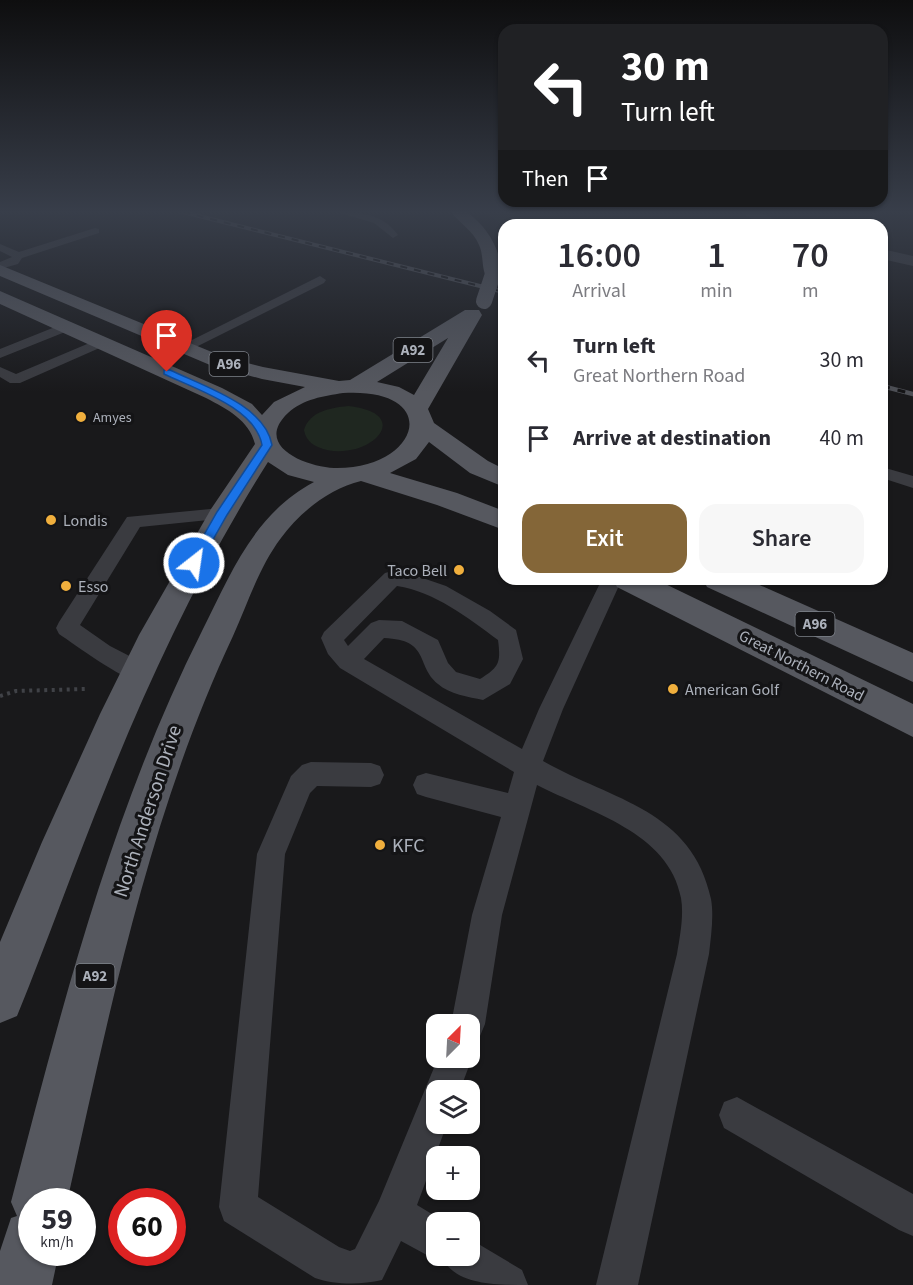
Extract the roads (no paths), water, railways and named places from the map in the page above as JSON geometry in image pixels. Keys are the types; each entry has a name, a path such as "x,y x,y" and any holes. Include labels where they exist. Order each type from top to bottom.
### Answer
{"main road":[{"name":"A96","path":"9,272 183,348 262,373 347,386"},
{"name":"A92","path":"266,439 277,459 296,469 322,475 356,474 387,466 407,454 419,440 420,417 432,387 478,308 493,272"},
{"name":"A96","path":"0,297 175,375 244,409 266,439"},
{"name":"A92","path":"347,386 478,308"},
{"name":"A92","path":"0,999 77,810 139,672 178,590 266,439 275,414 292,401 314,392 347,386 392,392 407,399 420,417"},
{"path":"420,417 479,467 498,476"},
{"path":"356,474 447,499 498,519"},
{"name":"North Anderson Drive","path":"42,1188 103,946 152,787 183,704 249,563 270,533 288,512 314,491 356,474"},
{"name":"Great Northern Road","path":"641,585 913,721"},
{"name":"A96","path":"731,585 913,668"},
{"path":"22,1285 26,1266"}],"lane":[{"path":"183,348 320,280"},
{"path":"0,354 65,327"},
{"path":"0,371 15,380 99,343"},
{"path":"888,474 913,482"},
{"path":"139,672 102,652 67,628 134,521 221,514"},
{"path":"348,661 379,629 402,630 430,646 438,671 450,682 483,690 502,677 512,658 508,636 482,616 412,580 392,578 332,638 336,648 348,661 573,791 638,820 660,834 677,853 696,898 693,954 617,1285"},
{"path":"470,1014 487,915 529,765 550,709 609,585"},
{"path":"371,775 311,774 300,785 271,854 238,1207 329,1264 350,1271 368,1266 394,1213 426,1130"},
{"path":"426,786 516,808"},
{"path":"737,1115 913,1216"},
{"path":"394,1213 426,1234"},
{"path":"477,1266 507,1285"}],"railway":[{"path":"424,272 498,291"},
{"path":"888,388 913,394"}],"place":[{"name":"Amyes","path":"81,417"},
{"name":"Londis","path":"51,520"},
{"name":"Taco Bell","path":"459,570"},
{"name":"Esso","path":"66,586"},
{"name":"American Golf","path":"673,689"},
{"name":"KFC","path":"380,845"}]}
